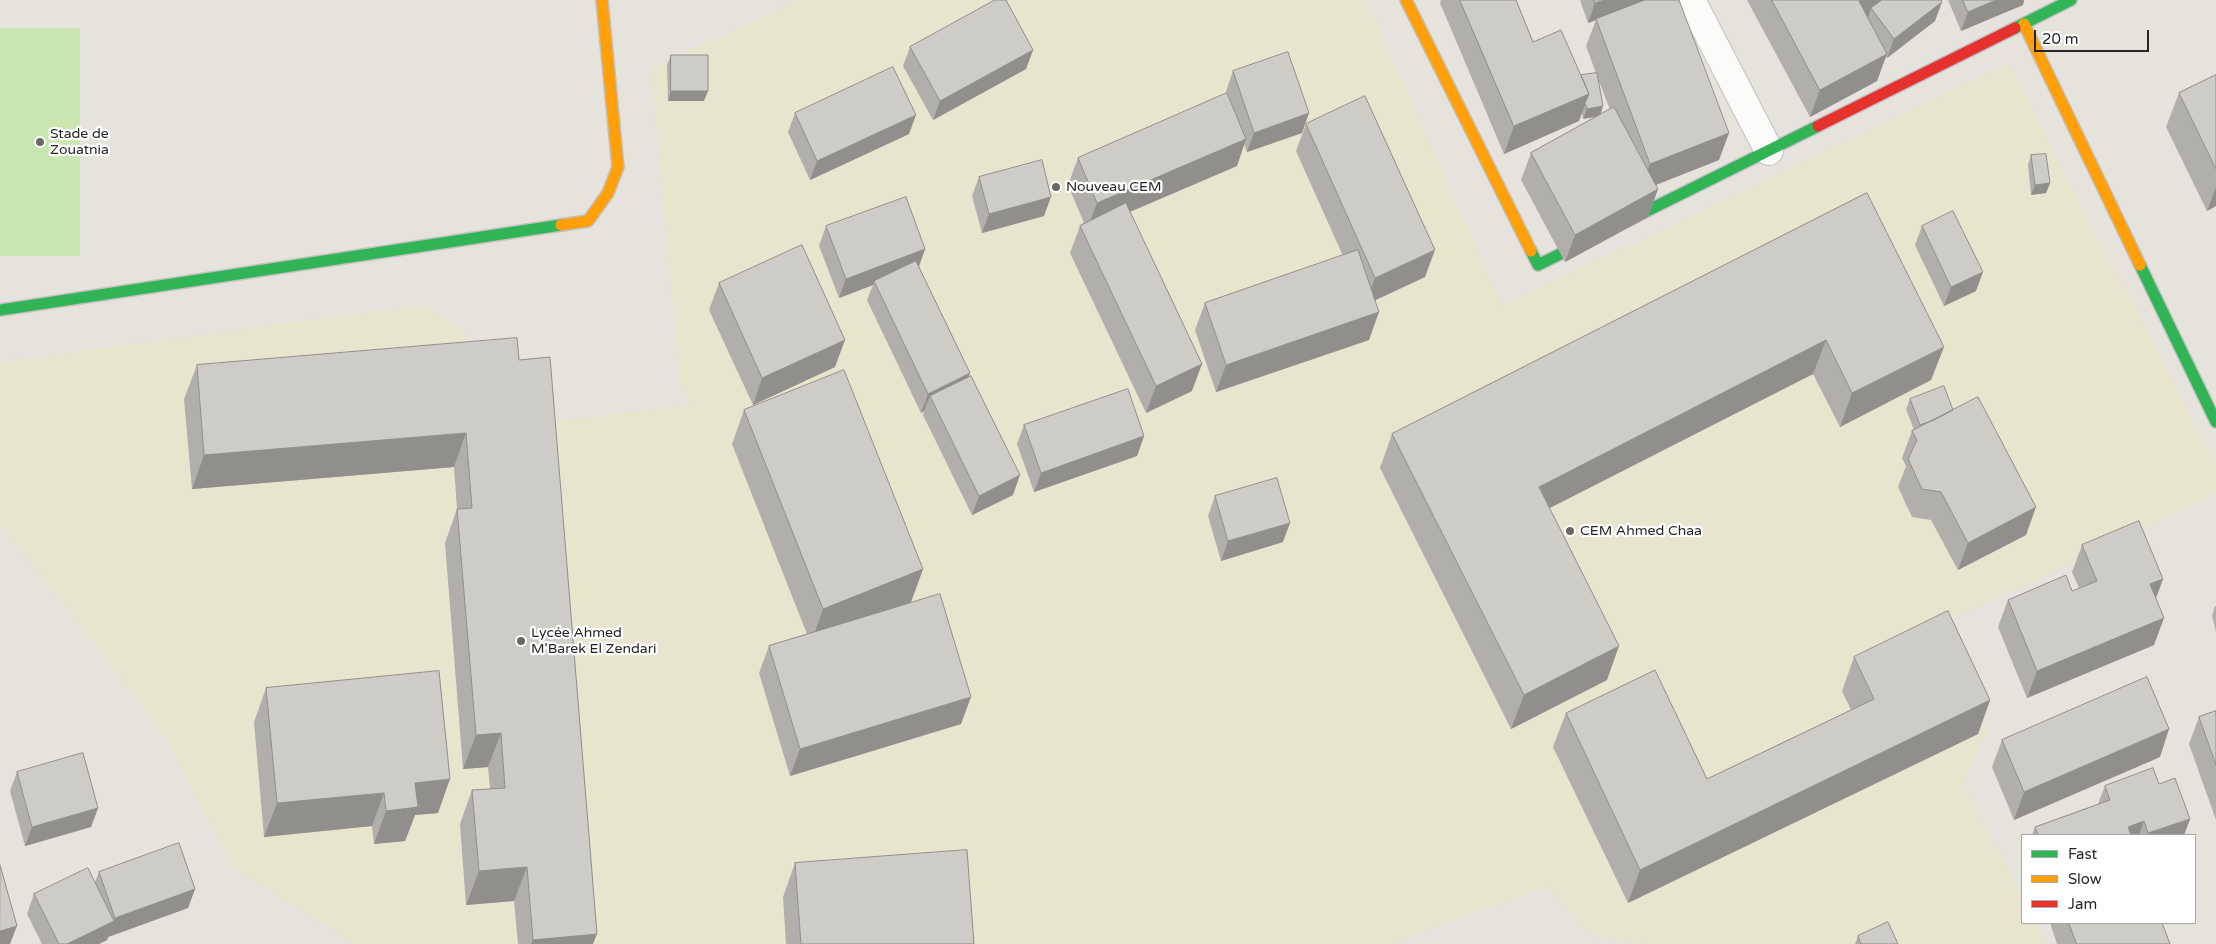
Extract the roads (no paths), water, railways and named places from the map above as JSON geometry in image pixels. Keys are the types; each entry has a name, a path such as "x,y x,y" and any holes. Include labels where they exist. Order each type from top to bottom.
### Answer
{"street":[{"path":"0,310 588,221 608,193 618,167 602,0"},
{"path":"1406,0 1538,265 2071,0"},
{"path":"1691,0 1769,150"},
{"path":"2024,24 2216,422"}],"place":[{"name":"Stade de Zouatnia","path":"40,142"},
{"name":"Nouveau CEM","path":"1056,187"},
{"name":"CEM Ahmed Chaa","path":"1570,531"},
{"name":"Lycée Ahmed M'Barek El Zendari","path":"521,641"}]}
